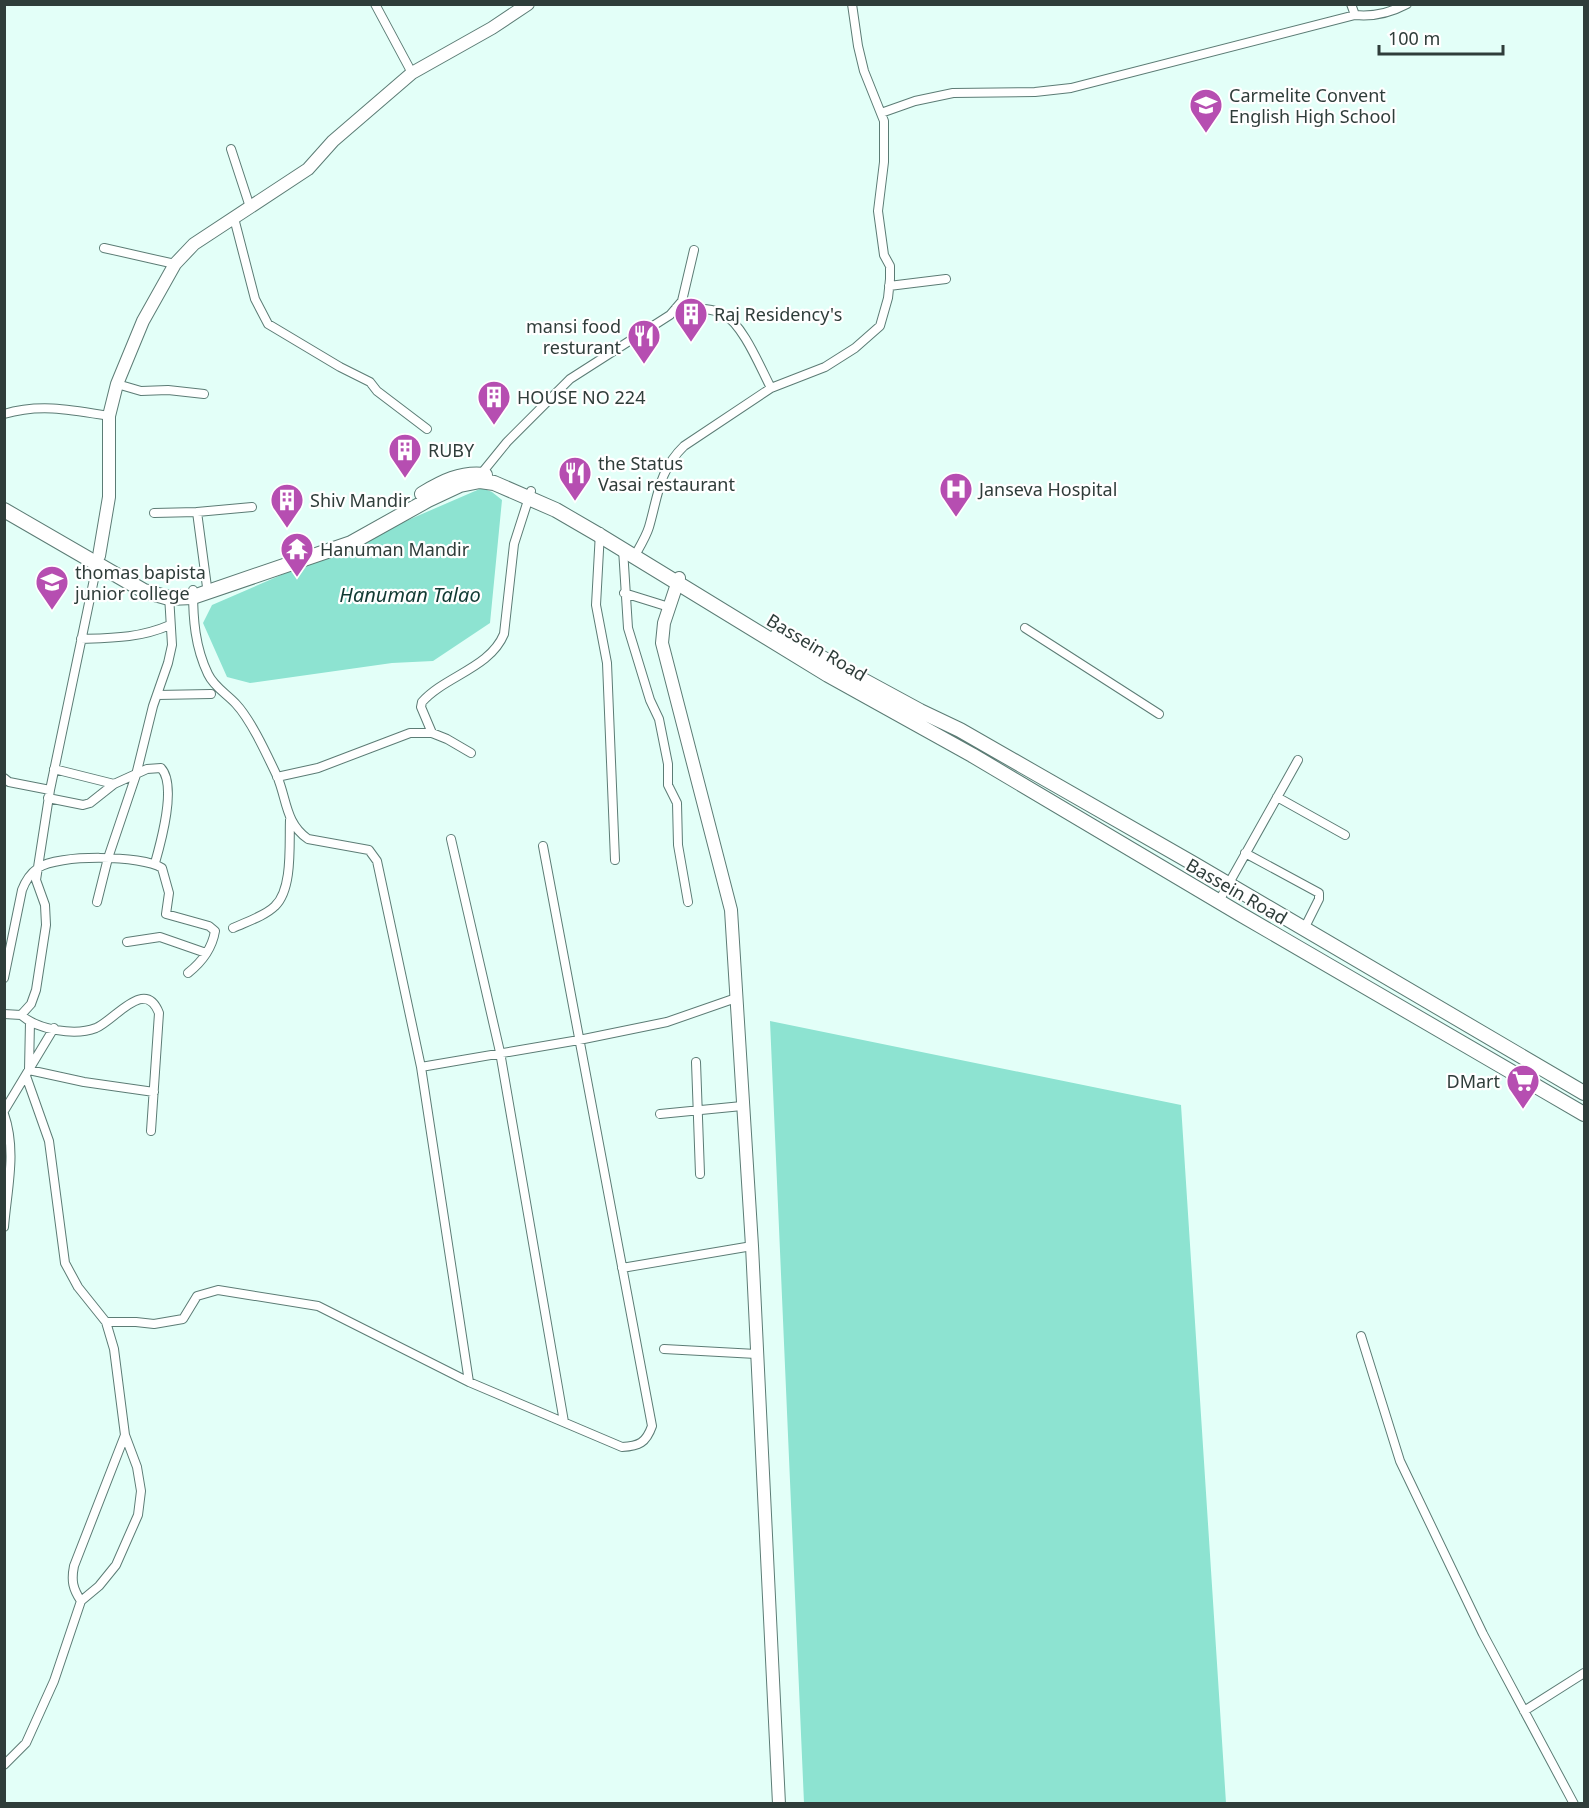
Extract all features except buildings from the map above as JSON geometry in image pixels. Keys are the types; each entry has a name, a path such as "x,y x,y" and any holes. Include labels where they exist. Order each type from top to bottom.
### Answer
{"main road":[{"path":"193,593 355,534 442,483 464,474 481,478"},
{"name":"Bassein Road","path":"481,478 496,476 600,532 828,675 972,755 1219,901 1583,1109"},
{"path":"4,510 169,595 193,593 351,543 428,500 481,478"},
{"path":"4,502 98,560"},
{"name":"Bassein Road","path":"678,581 960,730 1584,1093"},
{"path":"1072,814 1080,800"}],"street":[{"path":"375,4 412,73"},
{"path":"21,1015 32,1004 34,997 46,925 45,905 36,880 49,794 109,497 109,416 117,384 143,321 175,264 194,244 308,169 333,141 412,73 492,28 528,4"},
{"path":"688,902 678,845 677,802 668,785 668,764 659,719 628,628 624,593 629,550 648,529 659,484 674,456 684,446 771,388 825,367 855,348 880,327 889,286 890,266 884,255 878,211 884,162 884,121 864,71 852,4"},
{"path":"1351,4 1355,15"},
{"path":"881,112 915,101 953,93 1035,92 1071,88 1355,15 1369,17 1391,12 1407,4"},
{"path":"231,149 250,207"},
{"path":"234,218 255,299 268,324 370,382 377,391 427,429"},
{"path":"104,248 175,264"},
{"path":"481,478 507,442 570,379 670,315 682,301 694,250"},
{"path":"889,286 945,279"},
{"path":"676,308 712,311 729,318 738,327 771,388"},
{"path":"117,384 141,391 168,390 204,394"},
{"path":"4,414 51,407 109,416"},
{"path":"432,733 421,707 422,702 500,645 504,634 514,544 530,494"},
{"path":"154,513 252,507"},
{"path":"196,512 207,587"},
{"path":"600,532 596,605 607,663 615,860"},
{"path":"678,581 664,622 662,643 731,910 752,1246 779,1803"},
{"path":"193,593 193,625 199,652 209,676 245,716 278,777 290,819 286,882 281,899 273,908 233,928"},
{"path":"624,593 669,607"},
{"path":"97,902 108,858 136,775 168,663 172,645 169,595"},
{"path":"81,639 123,638 150,633 170,625"},
{"path":"1025,628 1159,714"},
{"path":"157,695 211,694"},
{"path":"278,777 318,768 410,733 432,733 471,753"},
{"path":"1219,901 1298,760"},
{"path":"4,778 9,782 83,805 90,803 114,784 155,767 161,768 164,771 167,792 165,827 154,863"},
{"path":"54,769 114,784"},
{"path":"1277,797 1345,835"},
{"path":"290,819 308,839 369,850 377,861 421,1067 469,1382"},
{"path":"451,839 500,1052 564,1422"},
{"path":"106,1322 154,1324 183,1319 196,1296 218,1290 318,1306 469,1382 622,1447 637,1446 649,1436 652,1426 543,846"},
{"path":"1245,853 1319,893 1319,900 1304,929"},
{"path":"4,978 7,948 25,882 38,868 56,862 108,858 154,863 162,868 169,893 166,914 209,926 215,931 214,939 203,961 188,974"},
{"path":"128,942 160,937 206,953"},
{"path":"421,1067 579,1040 667,1022 736,998"},
{"path":"4,1014 21,1015 30,1022 54,1028 87,1031 110,1021 125,1005 139,999 149,999 156,1005 159,1013 151,1131"},
{"path":"4,1765 26,1743 54,1681 81,1602 116,1566 138,1515 141,1491 137,1467 125,1435 114,1349 106,1322 78,1287 65,1263 49,1141 27,1073 30,1022"},
{"path":"4,1227 11,1156 4,1112 54,1028"},
{"path":"696,1062 700,1174"},
{"path":"27,1073 154,1092"},
{"path":"660,1114 742,1106"},
{"path":"622,1268 752,1246"},
{"path":"1361,1335 1400,1461 1483,1634 1574,1803"},
{"path":"664,1349 756,1354"},
{"path":"81,1602 74,1590 72,1578 74,1566 125,1435"},
{"path":"1524,1711 1584,1673"}],"water":[{"name":"Hanuman Talao","path":"482,488 502,500 490,623 433,661 392,663 250,683 227,677 203,623 212,605"},
{"path":"770,1021 1181,1105 1226,1803 804,1803"}],"place":[{"name":"Carmelite Convent English High School","path":"1206,134"},
{"name":"Raj Residency's","path":"691,343"},
{"name":"mansi food resturant","path":"644,365"},
{"name":"HOUSE NO 224","path":"494,426"},
{"name":"RUBY","path":"405,479"},
{"name":"the Status Vasai restaurant","path":"575,502"},
{"name":"Janseva Hospital","path":"956,518"},
{"name":"Shiv Mandir","path":"287,529"},
{"name":"Hanuman Mandir","path":"297,578"},
{"name":"thomas bapista junior college","path":"52,611"},
{"name":"DMart","path":"1523,1110"}]}
